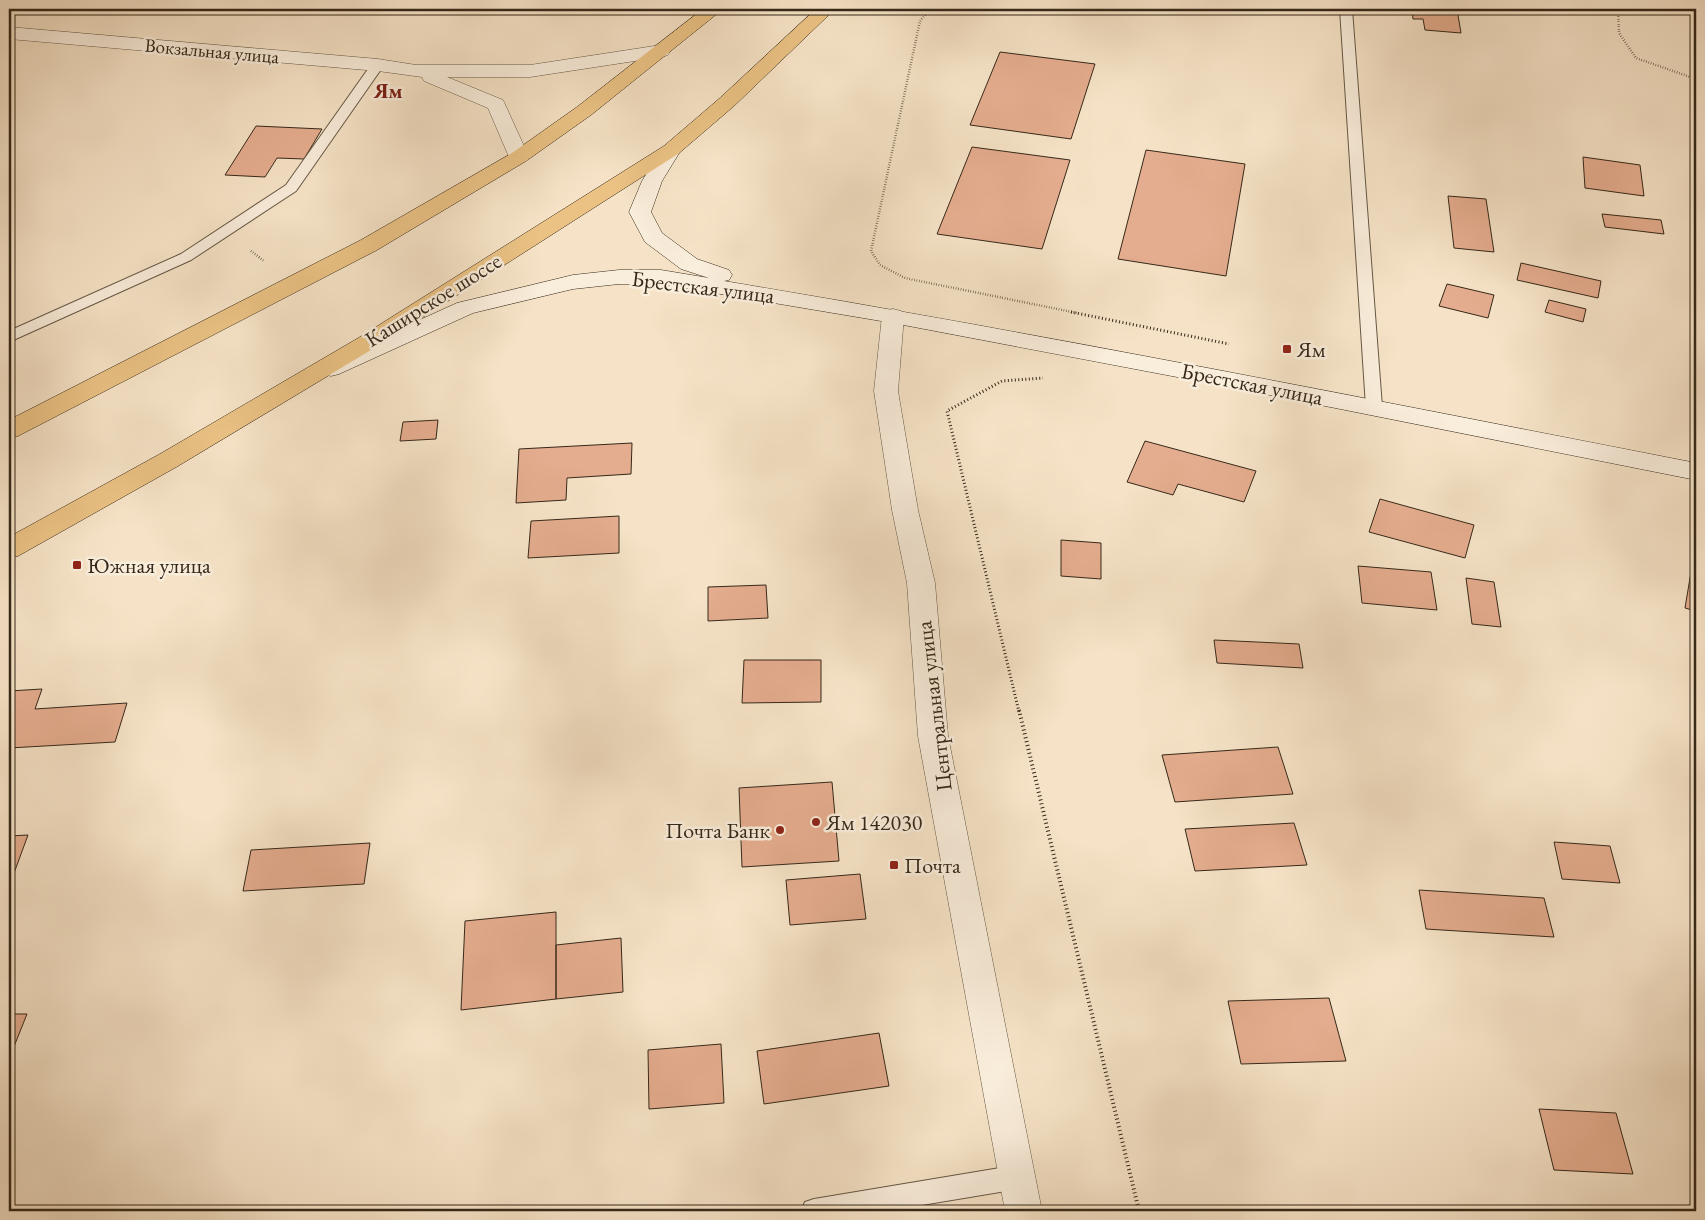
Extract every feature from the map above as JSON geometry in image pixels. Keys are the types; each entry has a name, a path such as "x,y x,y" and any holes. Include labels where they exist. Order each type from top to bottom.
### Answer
{"main road":[{"path":"9,430 369,245 519,156 584,111 714,9"},
{"name":"Каширское шоссе","path":"9,549 169,460 368,342 671,150 727,102 826,9"}],"street":[{"name":"Вокзальная улица","path":"9,33 416,71 530,71 661,51"},
{"name":"Вокзальная улица","path":"416,71 496,104 519,156"},
{"name":"Брестская улица","path":"671,150 652,181 640,212 653,237 689,264 736,281 806,301"},
{"name":"Брестская улица","path":"291,387 464,308 573,282 619,277 661,277 893,316 1374,407 1696,472"},
{"name":"Центральная улица","path":"893,316 886,391 905,510 921,583 933,736 1024,1211"}],"lane":[{"path":"1346,9 1374,407"},
{"path":"9,337 186,257 291,188 378,66"},
{"path":"814,1211 1018,1177"}],"path":[{"path":"930,9 920,21 871,252 880,265 905,278 1233,345"},
{"path":"1618,9 1619,33 1636,58 1696,79"},
{"path":"1050,378 1002,382 947,411 1139,1211"}],"building":[{"path":"1412,9 1457,9 1461,33 1425,30 1423,19 1413,19"},
{"path":"1000,52 1095,64 1071,139 970,125"},
{"path":"256,126 322,129 304,159 277,158 265,177 225,175"},
{"path":"972,147 1070,160 1042,249 937,234"},
{"path":"1146,150 1245,164 1226,276 1118,259"},
{"path":"1583,157 1640,165 1644,196 1585,188"},
{"path":"1448,196 1486,199 1494,252 1454,248"},
{"path":"1602,214 1661,220 1664,234 1605,227"},
{"path":"1521,263 1601,281 1598,298 1517,280"},
{"path":"1447,284 1494,295 1488,318 1439,306"},
{"path":"1549,300 1586,309 1583,322 1545,312"},
{"path":"438,420 436,439 400,441 403,422"},
{"path":"1145,441 1256,471 1244,502 1178,484 1173,495 1127,482"},
{"path":"632,443 631,474 567,478 566,500 516,503 519,449"},
{"path":"1380,499 1474,525 1465,558 1369,532"},
{"path":"619,516 619,553 528,558 531,521"},
{"path":"1061,540 1101,543 1101,579 1061,576"},
{"path":"1358,566 1431,572 1437,610 1362,603"},
{"path":"1691,572 1696,573 1696,611 1685,608"},
{"path":"1466,578 1494,582 1501,627 1472,624"},
{"path":"766,585 768,618 708,621 708,587"},
{"path":"1214,640 1299,644 1303,668 1217,663"},
{"path":"744,660 821,660 821,702 742,703"},
{"path":"42,689 35,709 127,703 115,742 9,748 9,691"},
{"path":"1278,747 1293,794 1175,802 1162,755"},
{"path":"832,782 839,861 742,867 739,788"},
{"path":"1294,823 1307,865 1195,871 1185,829"},
{"path":"28,835 10,884 9,884 9,836"},
{"path":"1554,842 1610,846 1620,883 1562,879"},
{"path":"370,843 364,884 243,891 251,850"},
{"path":"860,874 866,919 790,925 786,880"},
{"path":"1419,890 1544,898 1554,937 1426,929"},
{"path":"556,912 556,999 461,1010 465,921"},
{"path":"621,938 623,992 556,999 556,945"},
{"path":"1329,998 1346,1061 1241,1064 1228,1001"},
{"path":"9,1014 27,1014 9,1059"},
{"path":"879,1033 889,1086 764,1104 757,1051"},
{"path":"721,1044 724,1103 649,1109 648,1050"},
{"path":"1539,1109 1616,1113 1633,1174 1554,1170"}],"place":[{"name":"Ям","path":"1287,349"},
{"name":"Южная улица","path":"77,565"},
{"name":"Ям 142030","path":"816,822"},
{"name":"Почта Банк","path":"780,830"},
{"name":"Почта","path":"894,865"}],"district":[{"name":"Ям","path":"388,90"}]}
